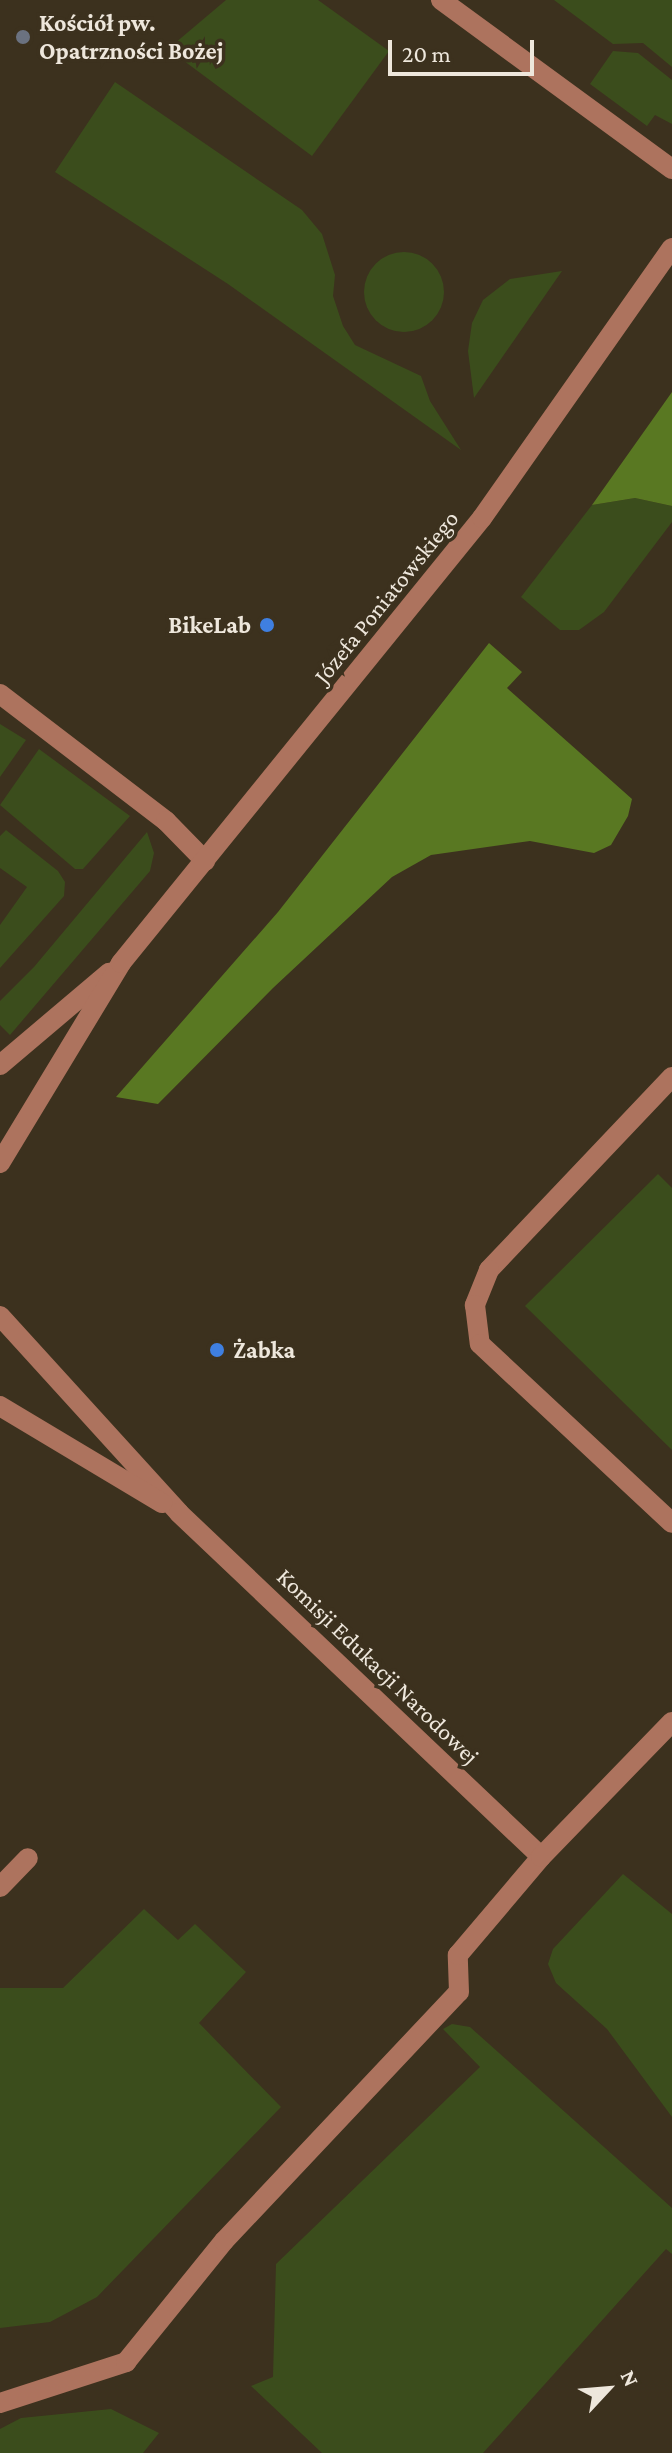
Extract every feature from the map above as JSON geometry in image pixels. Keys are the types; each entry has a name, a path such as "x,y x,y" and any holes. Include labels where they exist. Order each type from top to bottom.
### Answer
{"street":[{"path":"441,0 672,169"},
{"name":"Józefa Poniatowskiego","path":"0,1163 121,963 482,518 672,248"},
{"path":"0,694 166,821 205,861"},
{"name":"Józefa Poniatowskiego","path":"0,1065 121,963"},
{"path":"672,1077 489,1270 475,1305 480,1344 672,1523"},
{"name":"Komisji Edukacji Narodowej","path":"0,1316 179,1513 541,1857"},
{"name":"Komisji Edukacji Narodowej","path":"0,1406 179,1513"},
{"path":"0,2403 126,2362 224,2241 459,1992 458,1955 541,1857 672,1722"},
{"path":"0,1887 28,1858"}],"green space":[{"path":"226,0 318,0 389,51 312,156 168,49"},
{"path":"554,0 672,0 672,67 643,43 613,44"},
{"path":"613,51 638,53 672,80 672,124 655,115 647,126 590,84"},
{"path":"115,82 302,210 322,234 335,275 333,296 343,326 355,345 421,376 430,401 461,450 228,284 55,172"},
{"path":"404,252 419,255 432,264 441,277 444,292 441,307 432,320 419,329 404,332 389,329 376,320 367,307 364,292 367,277 376,264 389,255"},
{"path":"562,271 474,398 468,351 472,323 483,300 510,279"},
{"path":"672,392 672,506 635,498 592,505"},
{"path":"635,498 672,506 672,522 604,612 579,630 560,630 521,597 592,505"},
{"path":"489,643 522,672 507,688 632,799 628,816 611,845 594,853 530,841 431,855 392,877 273,988 158,1104 116,1097 278,912"},
{"path":"0,724 26,740 0,777"},
{"path":"39,749 130,816 83,869 75,869 0,805"},
{"path":"6,830 58,871 65,882 64,896 0,968 0,925 27,887 0,868 0,836"},
{"path":"147,832 154,853 150,871 10,1035 0,1025 0,1001 34,967"},
{"path":"658,1174 672,1188 672,1450 525,1306"},
{"path":"623,1874 672,1914 672,2117 607,2029 556,1983 548,1964 553,1949"},
{"path":"144,1909 178,1940 195,1924 246,1972 199,2023 281,2107 97,2297 50,2322 0,2328 0,1988 63,1988"},
{"path":"452,2024 470,2027 672,2208 672,2254 666,2249 483,2453 322,2453 251,2386 273,2377 276,2264 480,2067 443,2029"},
{"path":"111,2409 159,2433 143,2453 0,2453 0,2429 21,2418"}],"place":[{"name":"Kościół pw. Opatrzności Bożej","path":"23,37"},
{"name":"BikeLab","path":"267,625"},
{"name":"Żabka","path":"217,1350"}]}
